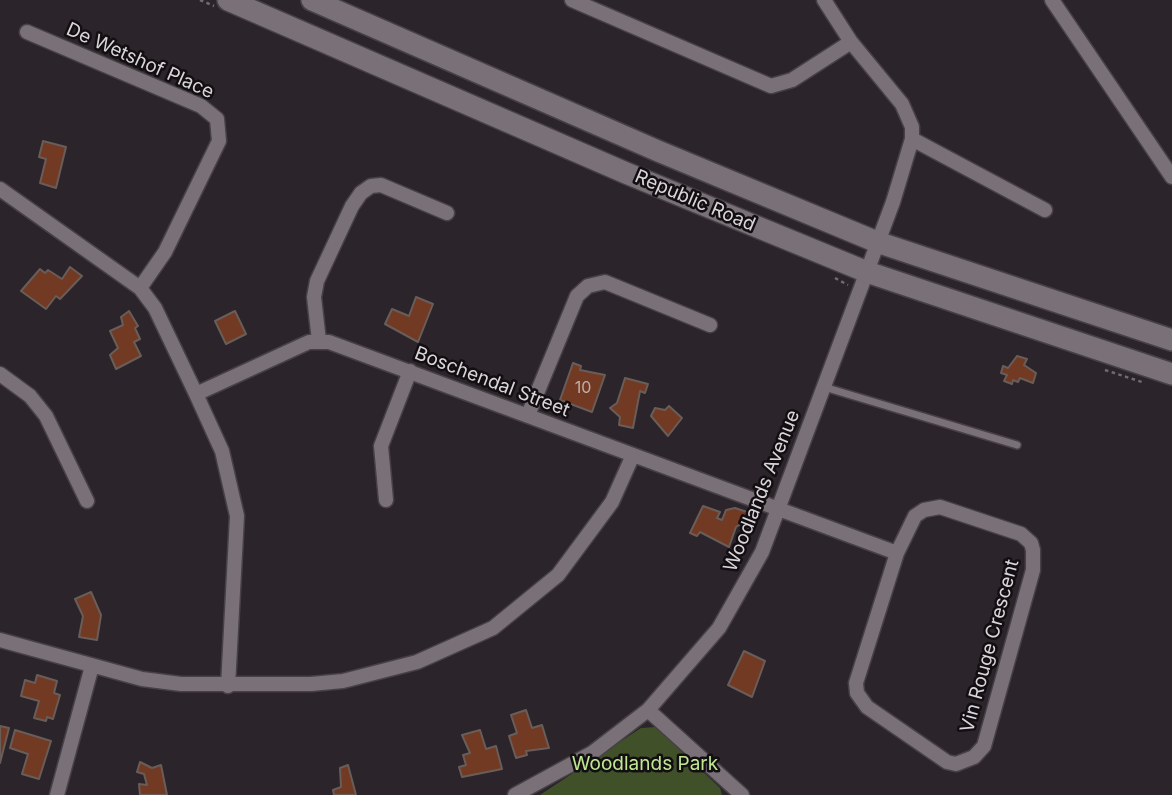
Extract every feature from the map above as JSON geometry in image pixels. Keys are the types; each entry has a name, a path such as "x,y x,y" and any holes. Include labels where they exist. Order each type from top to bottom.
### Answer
{"main road":[{"name":"Republic Road","path":"228,0 614,167 867,272 1172,374"},
{"name":"Republic Road","path":"312,0 658,151 877,242 1172,340"}],"street":[{"path":"572,0 771,86 792,80 851,42"},
{"path":"824,0 851,42 902,104 912,127 912,139 1045,211"},
{"path":"1052,0 1171,174"},
{"name":"De Wetshof Place","path":"27,32 201,106 217,119 219,141 165,252 141,288"},
{"name":"Woodlands Avenue","path":"514,795 592,753 648,710 701,652 733,606 762,552 910,154 912,139"},
{"path":"196,394 287,351 319,341 314,297 317,281 352,205 361,193 371,186 381,185 447,213"},
{"path":"0,189 141,288 155,308 196,394 222,452 237,516 228,686"},
{"path":"528,415 577,296 592,283 605,282 710,325"},
{"name":"Boschendal Street","path":"319,341 410,371 777,509"},
{"path":"386,500 381,446 410,371"},
{"path":"0,374 30,396 46,415 87,501"},
{"path":"0,640 159,682 228,686 343,681 417,662 481,635 514,612 558,575 612,502 633,456"},
{"name":"Vin Rouge Crescent","path":"940,507 1021,534 1031,543 1033,570 984,746 966,762 947,762 867,707 857,694 856,683 897,553 915,516 924,510 940,507"},
{"path":"777,509 897,553"},
{"path":"57,795 92,666"},
{"path":"648,710 740,794"}],"lane":[{"path":"824,387 1017,445"}],"green space":[{"name":"Woodlands Park","path":"656,727 720,788 722,795 540,795 641,728"}],"building":[{"path":"43,141 66,147 56,188 40,183 46,159 39,157"},
{"path":"70,267 82,276 60,299 56,296 46,309 21,291 40,269 45,273 48,270 62,279"},
{"path":"416,297 433,304 418,342 385,324 392,309 409,316"},
{"path":"129,311 138,326 135,328 140,339 134,342 141,356 116,369 110,355 118,348 110,331 123,325 121,317"},
{"path":"235,311 246,334 226,344 215,321"},
{"path":"1017,356 1027,359 1024,365 1036,373 1033,383 1020,378 1018,382 1013,380 1012,384 1004,381 1007,375 1001,373 1003,366 1008,368"},
{"path":"573,363 581,366 580,370 605,375 592,412 560,400"},
{"path":"625,378 648,384 645,393 640,391 633,428 619,425 620,417 610,408 617,403"},
{"path":"669,406 682,418 668,436 651,416 655,408 665,410"},
{"path":"703,506 720,512 717,518 722,520 726,510 735,508 747,512 751,529 741,524 736,527 729,547 700,532 697,536 690,533"},
{"path":"91,592 101,615 97,640 79,637 83,616 75,599"},
{"path":"744,651 765,661 752,697 728,685"},
{"path":"37,675 57,681 54,693 60,695 53,719 47,717 46,721 34,718 39,701 21,696 25,680 35,683"},
{"path":"526,710 532,728 542,725 549,748 526,751 527,755 516,758 509,736 517,733 511,715"},
{"path":"0,726 9,728 0,763"},
{"path":"15,730 51,741 39,779 22,774 28,754 10,748"},
{"path":"480,730 486,749 496,746 502,769 462,777 459,767 466,765 463,755 470,753 462,735"},
{"path":"140,762 152,768 161,765 167,795 140,795 139,784 147,785 144,774 137,772"},
{"path":"348,765 356,795 334,795 333,790 341,787 340,768"}]}
